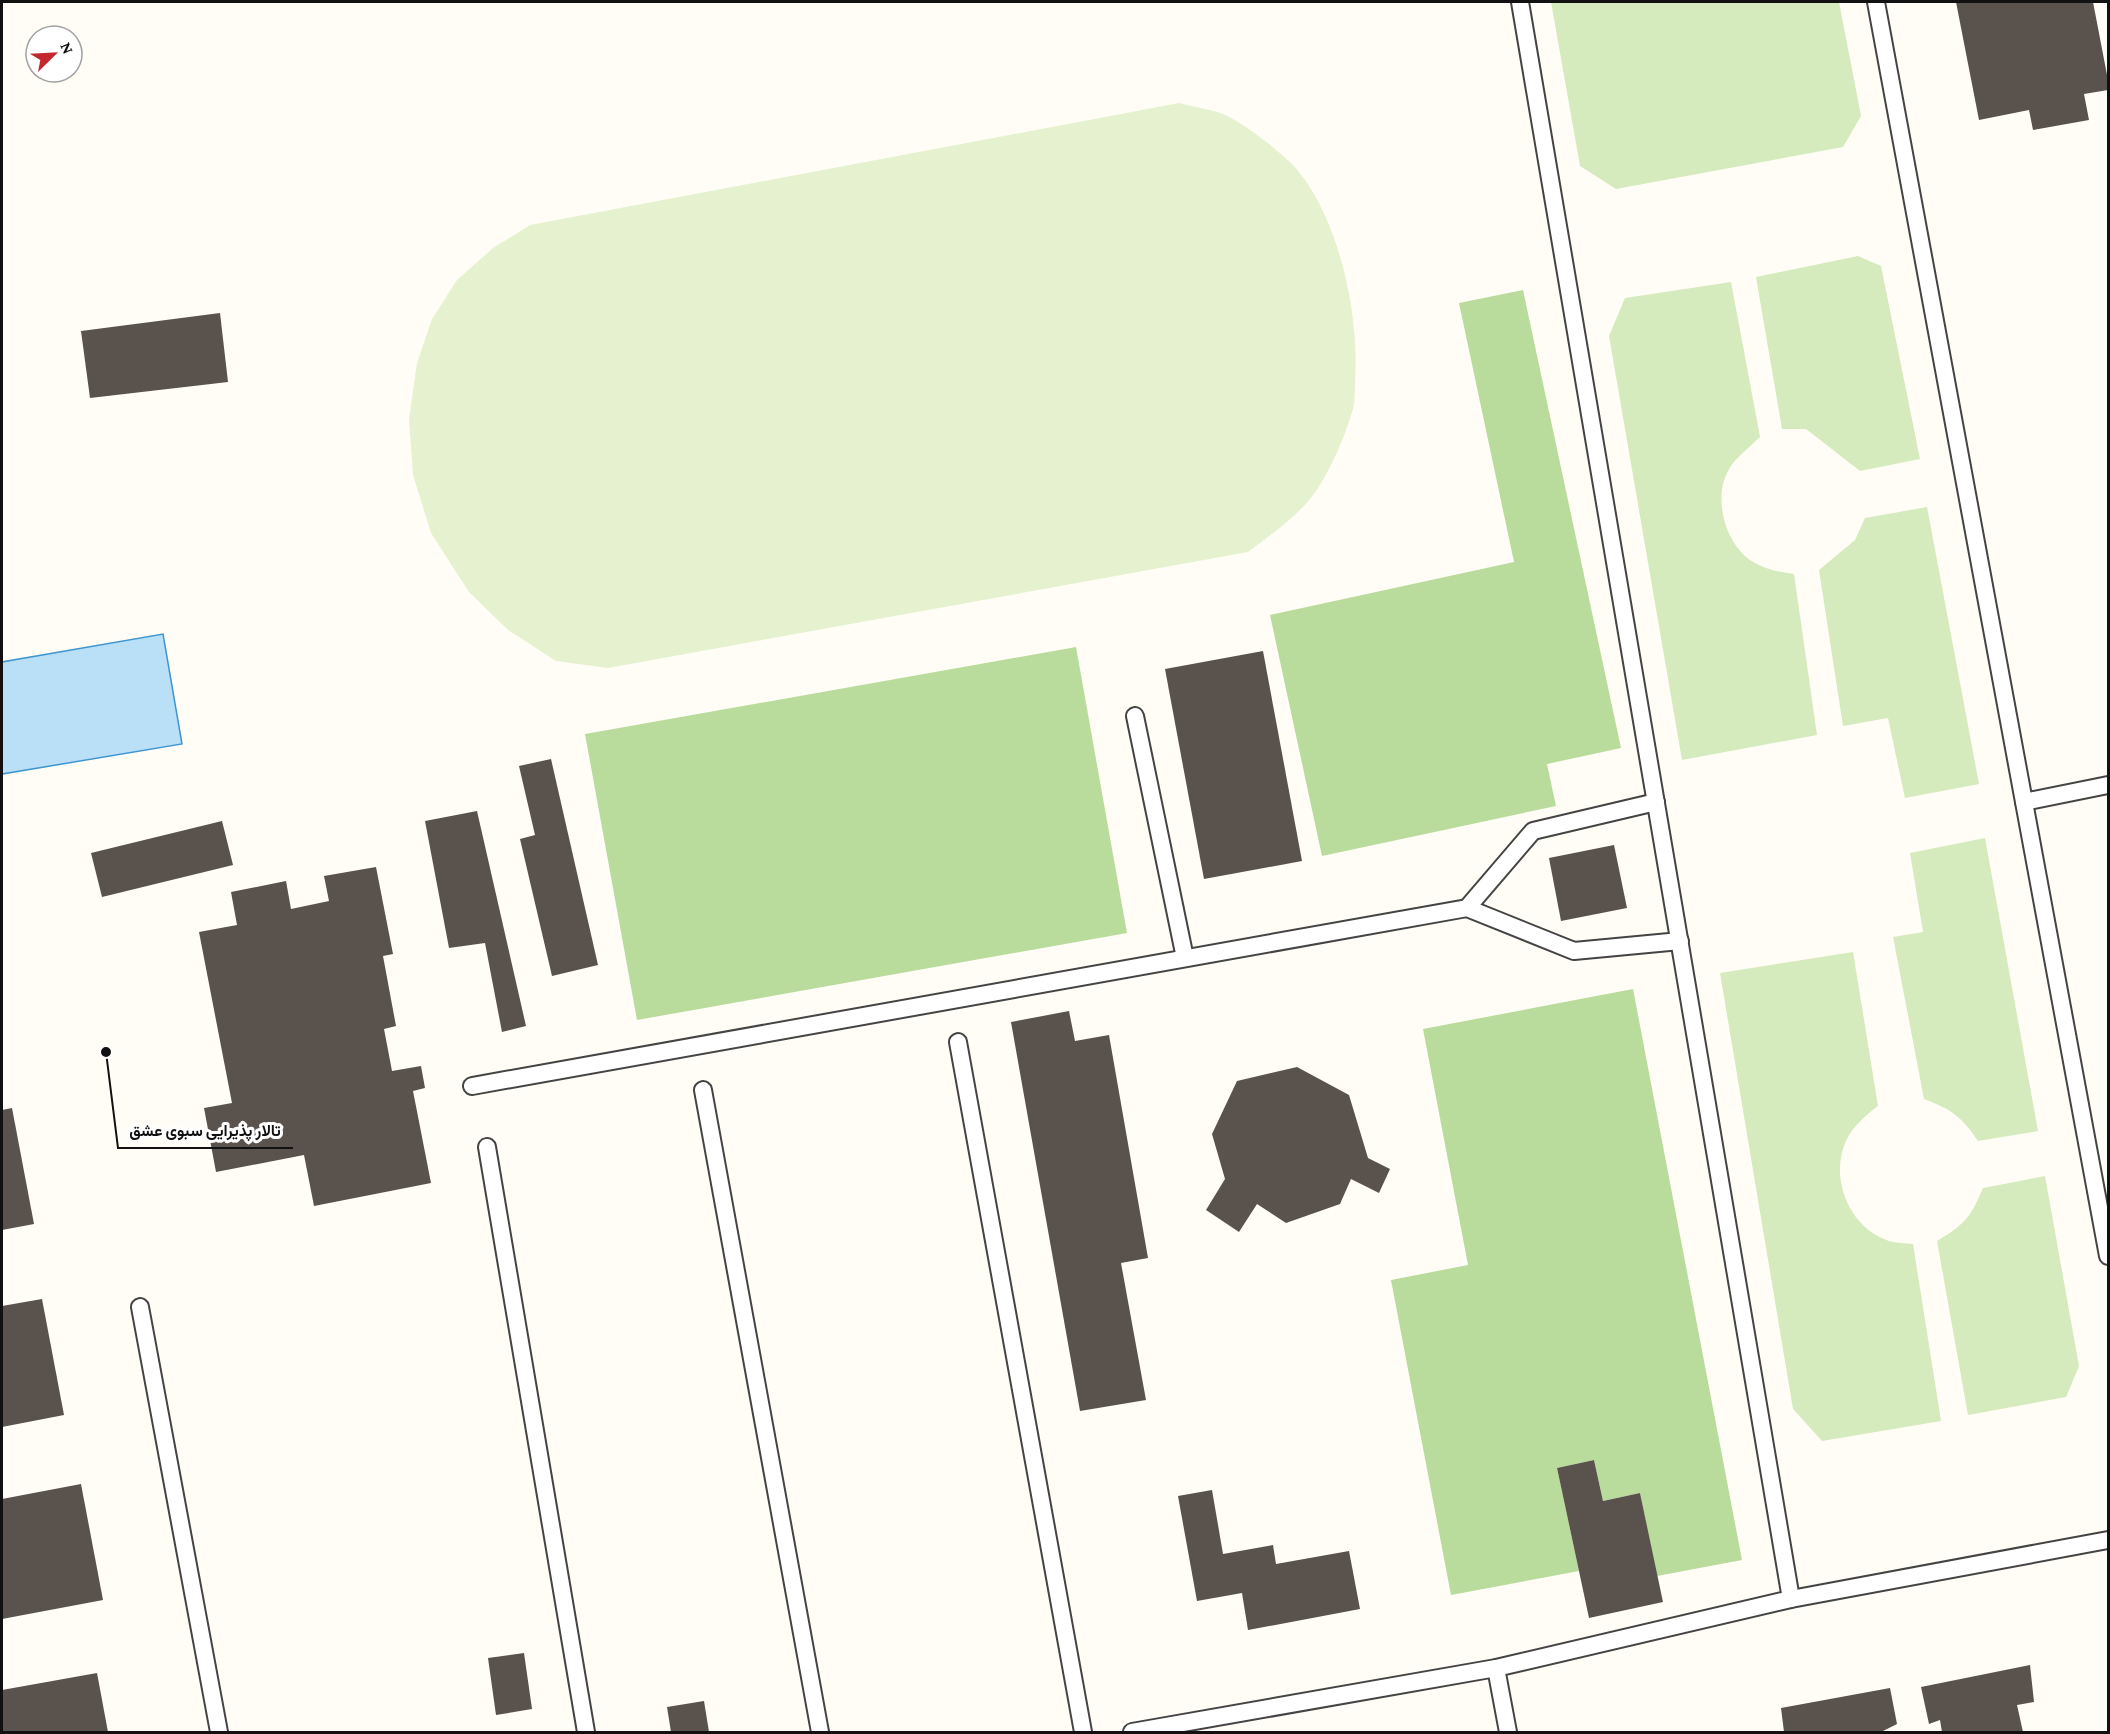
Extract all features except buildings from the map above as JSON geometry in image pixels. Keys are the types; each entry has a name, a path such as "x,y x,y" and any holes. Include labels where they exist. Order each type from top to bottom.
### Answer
{"lane":[{"path":"1520,2 1791,1599"},
{"path":"1876,2 2109,1256"},
{"path":"1135,716 1185,958"},
{"path":"2024,802 2109,785"},
{"path":"1467,908 1533,831 1656,802"},
{"path":"472,1086 1467,908 1574,951 1680,941"},
{"path":"958,1042 1083,1732"},
{"path":"703,1090 820,1732"},
{"path":"487,1147 586,1732"},
{"path":"140,1307 219,1732"},
{"path":"1132,1732 1496,1668 1791,1599 2109,1540"},
{"path":"1496,1668 1508,1732"}],"green space":[{"path":"1551,2 1839,2 1861,116 1843,147 1616,189 1580,166"},
{"path":"1179,103 1231,118 1260,137 1293,165 1309,186 1323,211 1334,238 1350,298 1356,356 1355,396 1344,436 1327,472 1308,501 1290,520 1248,552 608,668 556,661 508,630 469,592 431,533 413,475 409,419 417,363 432,319 457,280 493,248 530,225"},
{"path":"1858,256 1881,266 1920,459 1860,471 1806,429 1782,429 1756,277"},
{"path":"1731,282 1760,437 1728,471 1722,494 1724,519 1734,542 1750,560 1771,570 1794,574 1817,735 1682,760 1609,336 1625,298"},
{"path":"1523,290 1621,748 1547,764 1556,806 1322,856 1270,615 1514,562 1459,303"},
{"path":"1927,507 1979,784 1905,798 1888,718 1843,726 1819,570 1855,540 1865,518"},
{"path":"1076,647 1127,933 637,1020 585,734"},
{"path":"1985,838 2038,1131 1978,1141 1955,1115 1942,1106 1924,1099 1893,937 1923,932 1910,853"},
{"path":"1853,952 1878,1106 1856,1126 1846,1141 1841,1155 1842,1185 1846,1200 1863,1225 1889,1241 1913,1244 1941,1421 1822,1441 1793,1409 1720,973"},
{"path":"1633,989 1742,1560 1657,1576 1640,1493 1603,1501 1594,1460 1557,1468 1579,1571 1451,1595 1391,1280 1468,1265 1423,1029"},
{"path":"2045,1176 2079,1366 2066,1397 1968,1415 1937,1241 1966,1219 1983,1188"}],"water":[{"path":"163,634 182,744 2,774 2,662"}],"place":[{"name":"تالار پذیرایی سبوی عشق","path":"106,1052"}]}
